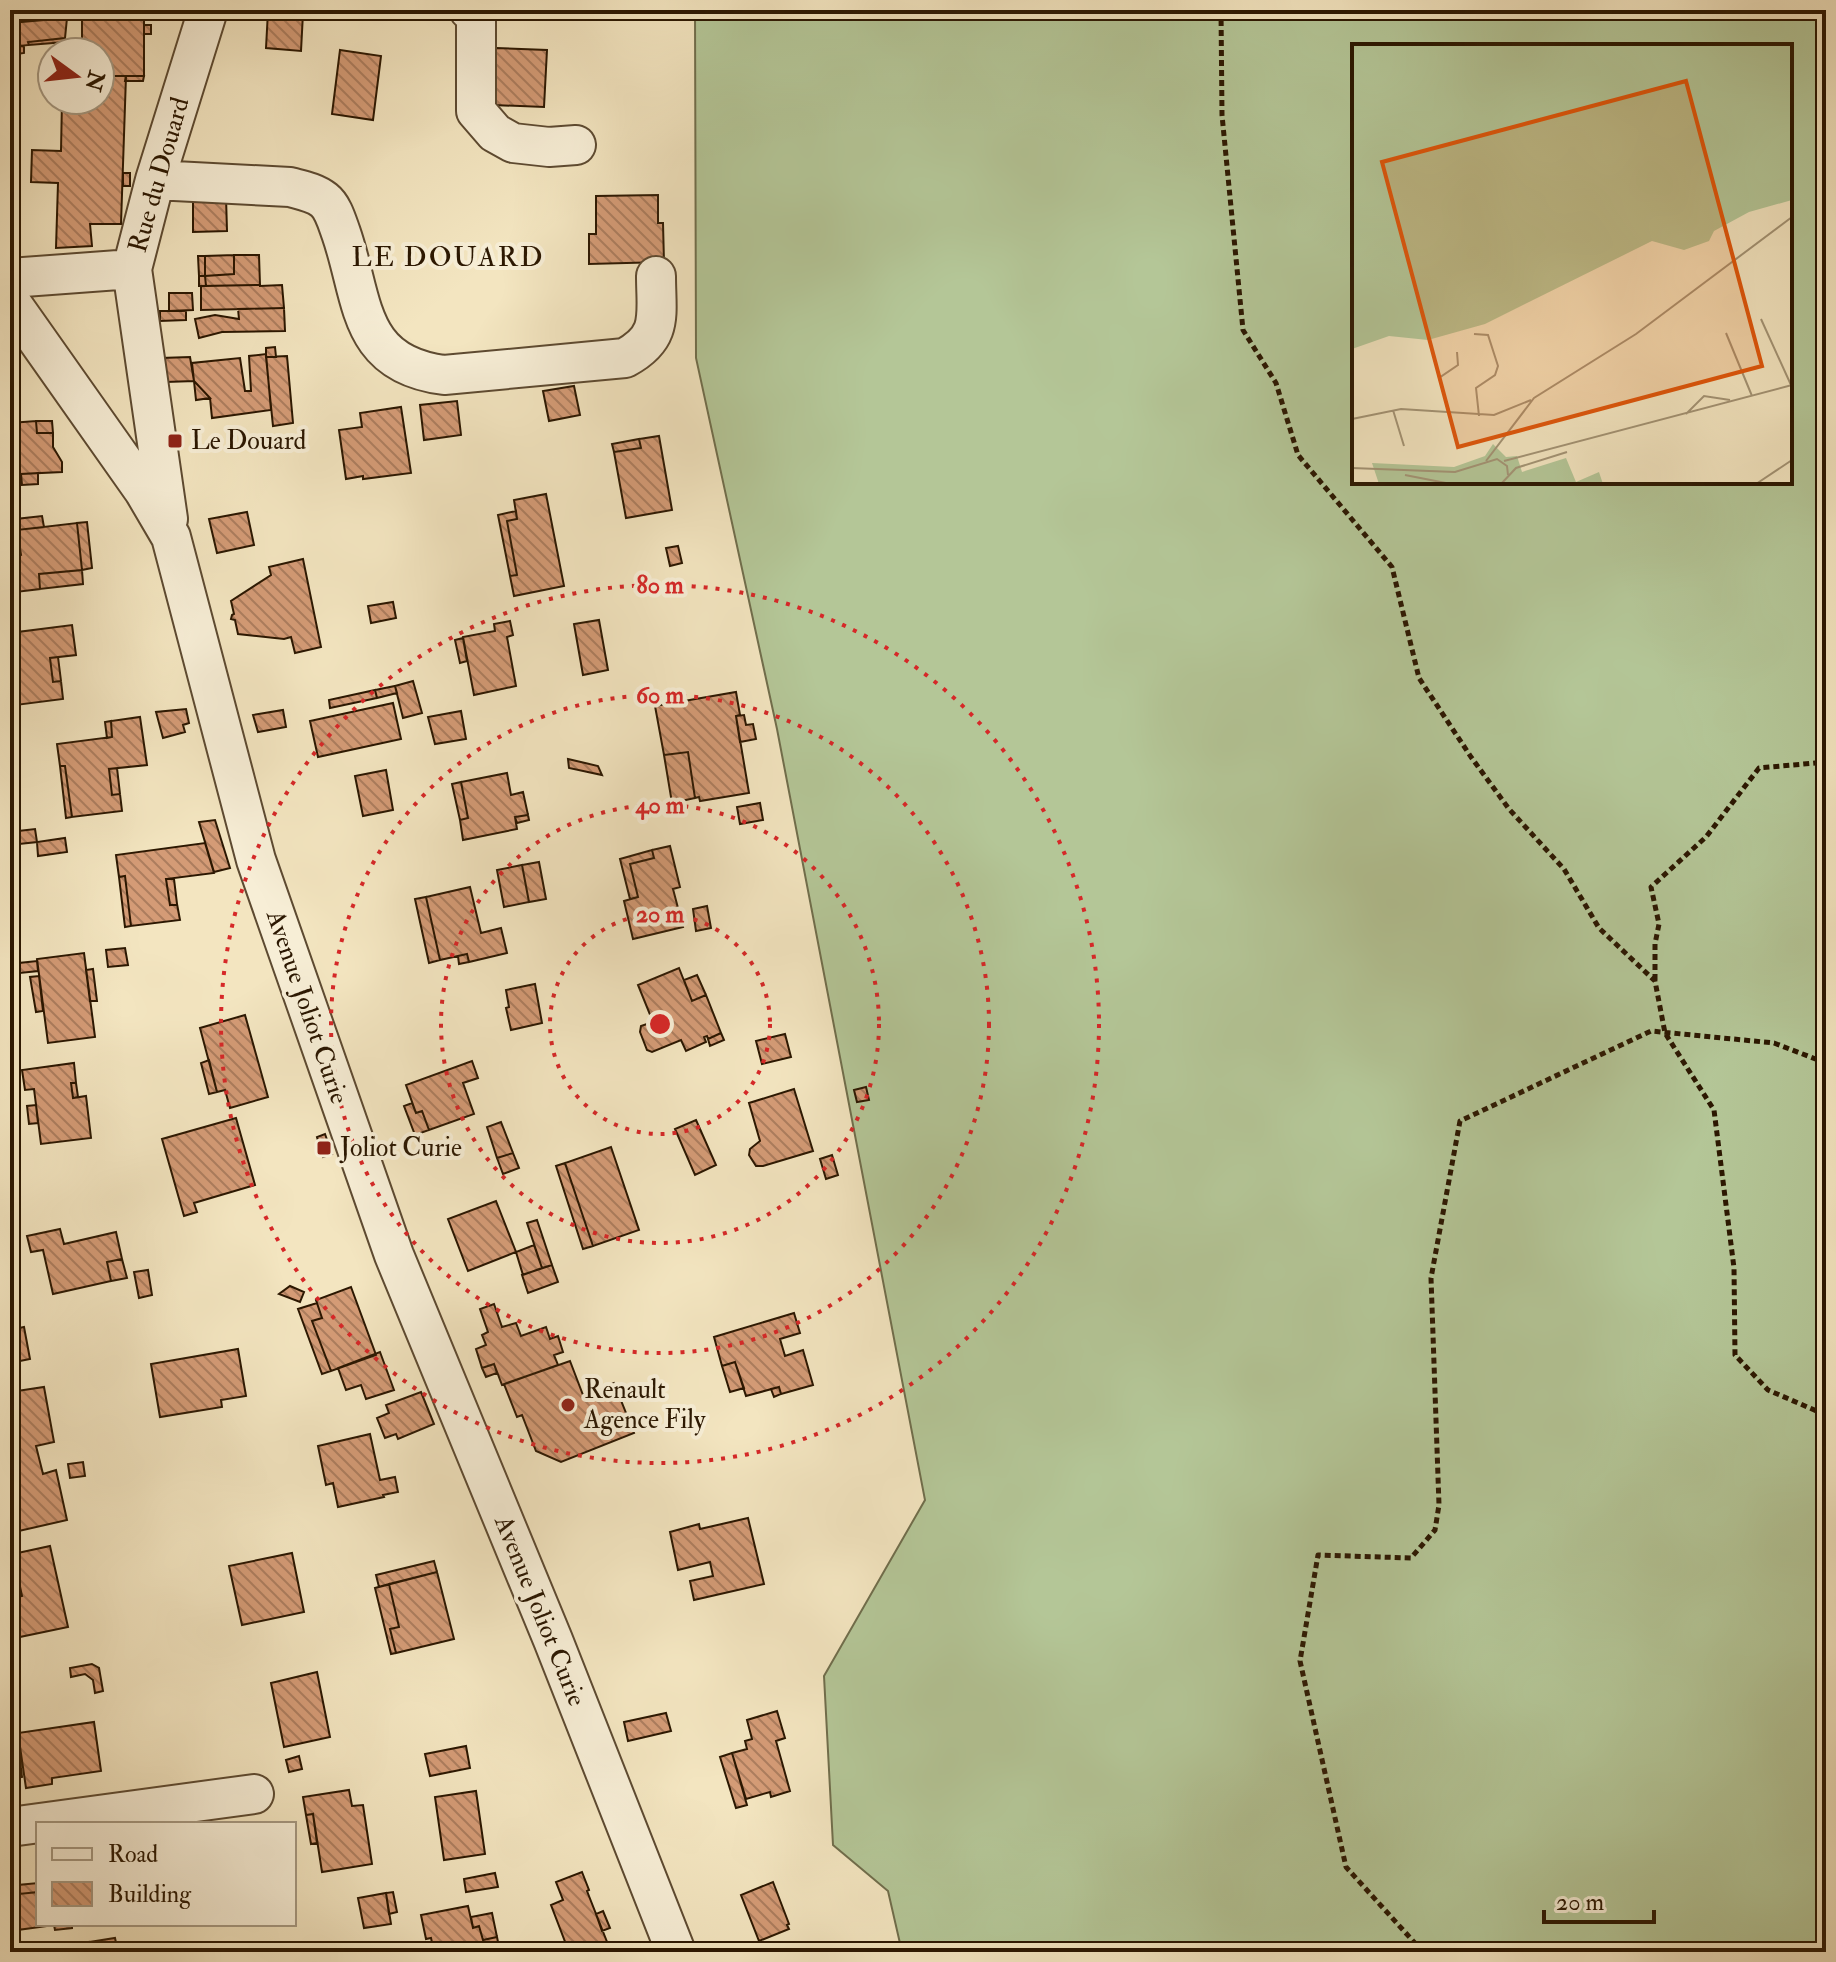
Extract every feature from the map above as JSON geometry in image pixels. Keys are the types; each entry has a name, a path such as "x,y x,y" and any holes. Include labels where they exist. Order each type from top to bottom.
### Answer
{"street":[{"name":"Rue du Douard","path":"10,278 132,269 155,180 208,10"},
{"path":"469,10 476,14 476,111 495,133 513,143 549,147 576,145"},
{"path":"155,180 290,187 311,192 326,201 336,219 364,319 375,340 395,358 423,372 444,375 625,358 641,349 652,336 656,320 656,276"},
{"path":"132,269 171,537"},
{"name":"Avenue Joliot Curie","path":"10,301 144,491 171,537 256,860 394,1255 553,1640 676,1952"},
{"path":"47,1822 254,1794"},
{"path":"10,1827 36,1823"}],"path":[{"path":"1221,10 1222,115 1243,330 1276,383 1298,455 1392,567 1419,678 1471,757 1509,809 1564,869 1599,928 1655,981"},
{"path":"1826,762 1759,768 1706,837 1651,887 1659,924 1655,944 1655,981 1665,1033 1714,1110 1734,1268 1735,1355 1768,1390 1826,1415"},
{"path":"1423,1952 1346,1867 1300,1661 1318,1555 1411,1558 1435,1530 1439,1505 1431,1278 1460,1121 1651,1031 1774,1043 1826,1063"}],"green space":[{"path":"695,10 1826,10 1826,1952 902,1952 888,1891 833,1845 824,1676 925,1500 777,729 696,358"}],"building":[{"path":"10,10 65,10 65,14 10,19"},
{"path":"144,11 144,76 116,76 116,36 82,36 82,17"},
{"path":"268,11 303,13 301,51 266,48"},
{"path":"67,18 65,36 36,36 36,41 28,42 29,45 10,47 10,23"},
{"path":"144,25 151,25 151,34 144,34"},
{"path":"24,46 24,53 10,55 10,47"},
{"path":"496,48 547,50 544,107 493,105"},
{"path":"340,50 381,56 373,120 332,114"},
{"path":"116,76 126,76 121,224 90,224 92,246 56,248 58,183 31,182 32,150 61,151 62,116 116,116"},
{"path":"126,76 144,76 143,81 125,81"},
{"path":"123,173 130,173 130,186 123,186"},
{"path":"658,195 658,223 663,223 664,262 589,264 589,234 596,234 596,196"},
{"path":"226,197 227,231 193,232 193,198"},
{"path":"234,255 234,274 205,276 205,256"},
{"path":"234,255 259,255 260,285 206,286 205,276 234,274"},
{"path":"198,256 205,256 205,276 199,276"},
{"path":"199,276 205,276 206,286 199,286"},
{"path":"282,285 284,308 201,310 201,286"},
{"path":"169,293 192,293 193,310 169,311"},
{"path":"284,308 285,331 222,332 199,338 195,319 215,315 239,319 238,309"},
{"path":"160,311 186,311 186,320 160,321"},
{"path":"275,347 276,357 266,357 266,348"},
{"path":"266,354 271,410 212,418 210,398 194,381 192,363 240,358 245,391 251,391 249,356"},
{"path":"287,356 293,423 273,426 266,357"},
{"path":"190,357 194,381 166,382 161,358"},
{"path":"194,381 210,398 196,400"},
{"path":"574,386 580,415 549,421 543,391"},
{"path":"457,401 461,435 424,440 420,405"},
{"path":"401,407 411,473 346,479 339,430 362,427 360,413"},
{"path":"36,421 37,433 53,433 53,447 62,462 62,472 21,474 22,485 10,485 10,423"},
{"path":"36,421 52,421 53,433 37,433"},
{"path":"659,436 672,510 626,518 614,452 641,448 639,439"},
{"path":"639,439 641,448 614,452 612,444"},
{"path":"38,473 38,484 22,485 21,474"},
{"path":"546,494 564,586 514,596 510,576 517,575 507,521 517,519 514,500"},
{"path":"516,511 517,519 507,521 517,575 510,576 498,515"},
{"path":"247,512 254,545 217,553 209,519"},
{"path":"42,516 44,527 17,530 16,519"},
{"path":"87,522 92,568 82,570 77,523"},
{"path":"77,523 82,570 39,574 40,589 16,592 13,556 21,555 17,530"},
{"path":"19,544 21,555 13,556 11,545"},
{"path":"678,546 682,563 670,566 666,548"},
{"path":"303,559 321,647 295,653 291,637 238,634 235,620 231,619 234,614 231,601 271,575 269,567"},
{"path":"82,570 83,584 40,589 39,574"},
{"path":"393,602 396,618 371,623 368,606"},
{"path":"599,620 608,670 583,675 574,624"},
{"path":"510,621 513,635 507,637 516,686 474,695 463,637 495,631 494,624"},
{"path":"72,625 76,655 50,658 53,682 61,681 63,699 16,705 10,662 10,633"},
{"path":"463,638 467,661 460,663 455,640"},
{"path":"58,657 61,681 53,682 50,658"},
{"path":"10,662 16,705 10,706"},
{"path":"413,681 422,713 403,718 395,686"},
{"path":"395,686 397,693 377,698 375,690"},
{"path":"375,690 377,698 330,708 329,700"},
{"path":"736,692 740,715 736,716 749,793 700,801 699,797 695,798 688,752 664,755 655,706"},
{"path":"393,703 401,739 318,757 310,721"},
{"path":"186,709 189,723 183,725 185,732 163,738 156,712"},
{"path":"283,710 286,727 258,732 253,715"},
{"path":"461,711 466,739 435,744 428,717"},
{"path":"744,715 746,725 753,724 756,739 740,742 736,716"},
{"path":"140,717 147,765 109,769 112,795 120,794 122,811 72,817 65,766 60,766 57,744 112,737 111,721"},
{"path":"111,721 112,737 107,738 105,722"},
{"path":"688,752 695,798 672,803 664,755"},
{"path":"568,759 598,766 602,775 569,768"},
{"path":"60,766 65,766 72,817 66,818"},
{"path":"117,768 120,794 112,795 109,769"},
{"path":"386,770 393,810 363,816 355,776"},
{"path":"507,773 511,795 523,792 528,815 515,817 517,829 463,840 460,820 468,818 461,782"},
{"path":"461,782 468,818 460,820 452,784"},
{"path":"760,803 763,820 740,824 737,807"},
{"path":"528,815 529,820 517,823 515,817"},
{"path":"215,820 230,868 214,872 199,822"},
{"path":"35,829 37,842 10,845 10,832"},
{"path":"65,838 67,852 38,856 37,842"},
{"path":"205,843 214,873 166,879 170,905 177,904 180,920 131,926 125,876 119,877 116,855"},
{"path":"670,846 680,887 673,889 683,927 633,939 624,901 638,897 630,864 654,858 652,850"},
{"path":"652,850 654,858 630,864 638,897 630,899 620,859"},
{"path":"539,862 546,899 529,902 522,865"},
{"path":"522,865 529,902 504,907 497,870"},
{"path":"125,876 131,926 125,927 119,877"},
{"path":"166,879 174,879 177,904 170,905"},
{"path":"470,887 481,933 501,928 507,953 469,962 467,954 440,960 426,897"},
{"path":"426,897 440,960 429,963 415,899"},
{"path":"707,906 711,928 696,931 693,909"},
{"path":"10,916 13,916 15,939 10,940"},
{"path":"125,948 128,965 108,967 106,950"},
{"path":"84,953 95,1037 48,1043 37,959"},
{"path":"467,954 469,962 459,964 458,956"},
{"path":"37,961 38,971 20,973 19,963"},
{"path":"679,968 692,1001 706,995 721,1033 708,1039 704,1037 706,1042 686,1051 681,1040 652,1052 647,1050 640,1032 641,1026 653,1022 638,985"},
{"path":"93,969 97,1001 90,1001 86,970"},
{"path":"697,975 706,995 692,1001 684,980"},
{"path":"39,976 43,1011 36,1012 30,977"},
{"path":"535,984 542,1023 511,1030 506,990"},
{"path":"245,1015 268,1097 230,1108 225,1090 217,1092 200,1028"},
{"path":"721,1033 724,1040 710,1046 708,1039"},
{"path":"785,1034 791,1057 762,1064 756,1041"},
{"path":"209,1060 217,1092 209,1094 201,1063"},
{"path":"472,1061 478,1078 463,1083 474,1114 429,1130 422,1111 416,1113 406,1085"},
{"path":"74,1063 76,1083 71,1083 73,1098 86,1096 91,1138 41,1144 34,1089 25,1090 22,1070"},
{"path":"71,1083 76,1083 78,1097 73,1098"},
{"path":"866,1087 869,1100 857,1102 854,1090"},
{"path":"794,1089 813,1151 756,1166 749,1155 750,1149 760,1141 749,1103"},
{"path":"412,1103 416,1113 422,1111 429,1130 415,1135 404,1106"},
{"path":"36,1105 38,1123 29,1124 27,1106"},
{"path":"236,1118 255,1185 194,1203 197,1212 184,1216 162,1139"},
{"path":"696,1120 716,1165 695,1175 675,1129"},
{"path":"501,1122 513,1153 497,1158 487,1127"},
{"path":"325,1134 332,1154 323,1157 317,1137"},
{"path":"611,1147 639,1230 593,1246 565,1163"},
{"path":"513,1153 519,1168 503,1174 497,1158"},
{"path":"832,1155 838,1175 826,1179 820,1159"},
{"path":"565,1163 593,1246 583,1249 556,1166"},
{"path":"496,1201 516,1252 468,1271 448,1219"},
{"path":"537,1220 552,1265 542,1268 527,1223"},
{"path":"60,1229 64,1244 116,1232 122,1259 107,1262 111,1281 53,1294 43,1250 31,1252 27,1236"},
{"path":"534,1245 542,1268 523,1275 516,1252"},
{"path":"122,1259 127,1278 111,1281 107,1262"},
{"path":"552,1265 558,1282 528,1293 522,1275"},
{"path":"148,1270 152,1295 139,1298 134,1272"},
{"path":"290,1286 304,1292 300,1302 279,1294"},
{"path":"351,1287 376,1355 331,1371 312,1321 322,1318 316,1300"},
{"path":"317,1303 322,1318 312,1321 331,1371 322,1374 298,1309"},
{"path":"494,1304 502,1327 516,1323 521,1336 546,1327 550,1339 558,1336 563,1352 554,1355 558,1365 502,1385 494,1364 482,1368 476,1349 486,1345 482,1335 488,1332 480,1309"},
{"path":"794,1313 800,1333 780,1339 785,1356 803,1350 813,1385 781,1394 779,1387 746,1396 735,1362 722,1366 714,1337"},
{"path":"24,1327 30,1359 10,1363 10,1330"},
{"path":"238,1349 246,1396 221,1400 222,1407 160,1417 151,1364"},
{"path":"380,1352 394,1390 366,1399 361,1385 346,1390 338,1368"},
{"name":"Renault Agence Fily","path":"570,1361 583,1395 614,1383 634,1433 561,1462 536,1451 522,1415 517,1417 504,1384"},
{"path":"735,1362 744,1388 730,1392 722,1366"},
{"path":"494,1364 497,1373 486,1377 482,1368"},
{"path":"44,1387 54,1442 36,1446 43,1474 56,1470 67,1520 10,1533 10,1392"},
{"path":"779,1387 781,1394 774,1397 771,1389"},
{"path":"421,1392 434,1424 398,1439 396,1434 385,1438 377,1418 389,1413 386,1405"},
{"path":"370,1434 380,1480 395,1477 398,1492 338,1507 333,1483 326,1485 318,1446"},
{"path":"83,1462 85,1476 70,1478 68,1464"},
{"path":"748,1518 764,1584 694,1600 690,1581 713,1576 710,1562 678,1570 670,1532 699,1524 700,1529"},
{"path":"50,1546 68,1627 15,1638 10,1598 22,1596 13,1554"},
{"path":"292,1553 304,1612 242,1625 229,1566"},
{"path":"13,1554 22,1596 12,1598 10,1555"},
{"path":"434,1561 437,1572 379,1587 376,1575"},
{"path":"437,1572 454,1639 396,1653 390,1629 399,1627 389,1584"},
{"path":"389,1584 399,1627 390,1629 396,1653 391,1654 375,1588"},
{"path":"16,1642 19,1655 10,1656 10,1643"},
{"path":"92,1664 99,1668 103,1691 95,1693 93,1680 85,1674 71,1677 70,1668"},
{"path":"317,1672 330,1737 284,1747 271,1683"},
{"path":"777,1711 785,1738 776,1741 790,1791 771,1797 770,1792 746,1799 732,1753 747,1749 745,1741 752,1739 747,1720"},
{"path":"666,1713 671,1731 628,1741 624,1722"},
{"path":"94,1722 101,1771 52,1778 52,1784 26,1788 18,1733"},
{"path":"18,1744 22,1777 10,1779 10,1745"},
{"path":"466,1746 470,1768 430,1776 425,1754"},
{"path":"732,1753 747,1805 736,1808 720,1757"},
{"path":"299,1756 302,1769 289,1772 286,1760"},
{"path":"349,1790 352,1806 363,1805 372,1864 322,1872 313,1814 306,1815 303,1797"},
{"path":"476,1791 485,1854 444,1860 435,1797"},
{"path":"313,1814 317,1843 311,1844 306,1815"},
{"path":"582,1872 611,1952 569,1952 551,1905 563,1900 556,1882"},
{"path":"495,1873 498,1887 466,1892 464,1879"},
{"path":"773,1882 789,1929 759,1941 741,1895"},
{"path":"36,1883 36,1892 19,1894 18,1885"},
{"path":"18,1885 19,1894 36,1892 36,1926 47,1926 10,1931 10,1886"},
{"path":"393,1892 397,1912 389,1914 386,1893"},
{"path":"386,1893 391,1924 364,1928 358,1898"},
{"path":"468,1906 473,1928 479,1926 483,1940 497,1937 500,1952 434,1952 431,1938 426,1939 421,1915"},
{"path":"603,1911 610,1928 602,1931 596,1914"},
{"path":"492,1913 497,1937 483,1940 479,1926 473,1928 471,1917"},
{"path":"54,1926 72,1926 72,1928 55,1930"},
{"path":"115,1938 118,1952 91,1952 89,1942"},
{"path":"89,1942 91,1952 70,1952 69,1945"}],"place":[{"name":"Le Douard","path":"175,441"},
{"name":"Joliot Curie","path":"324,1148"},
{"name":"Renault Agence Fily","path":"568,1405"}],"district":[{"name":"LE DOUARD","path":"448,257"}]}
